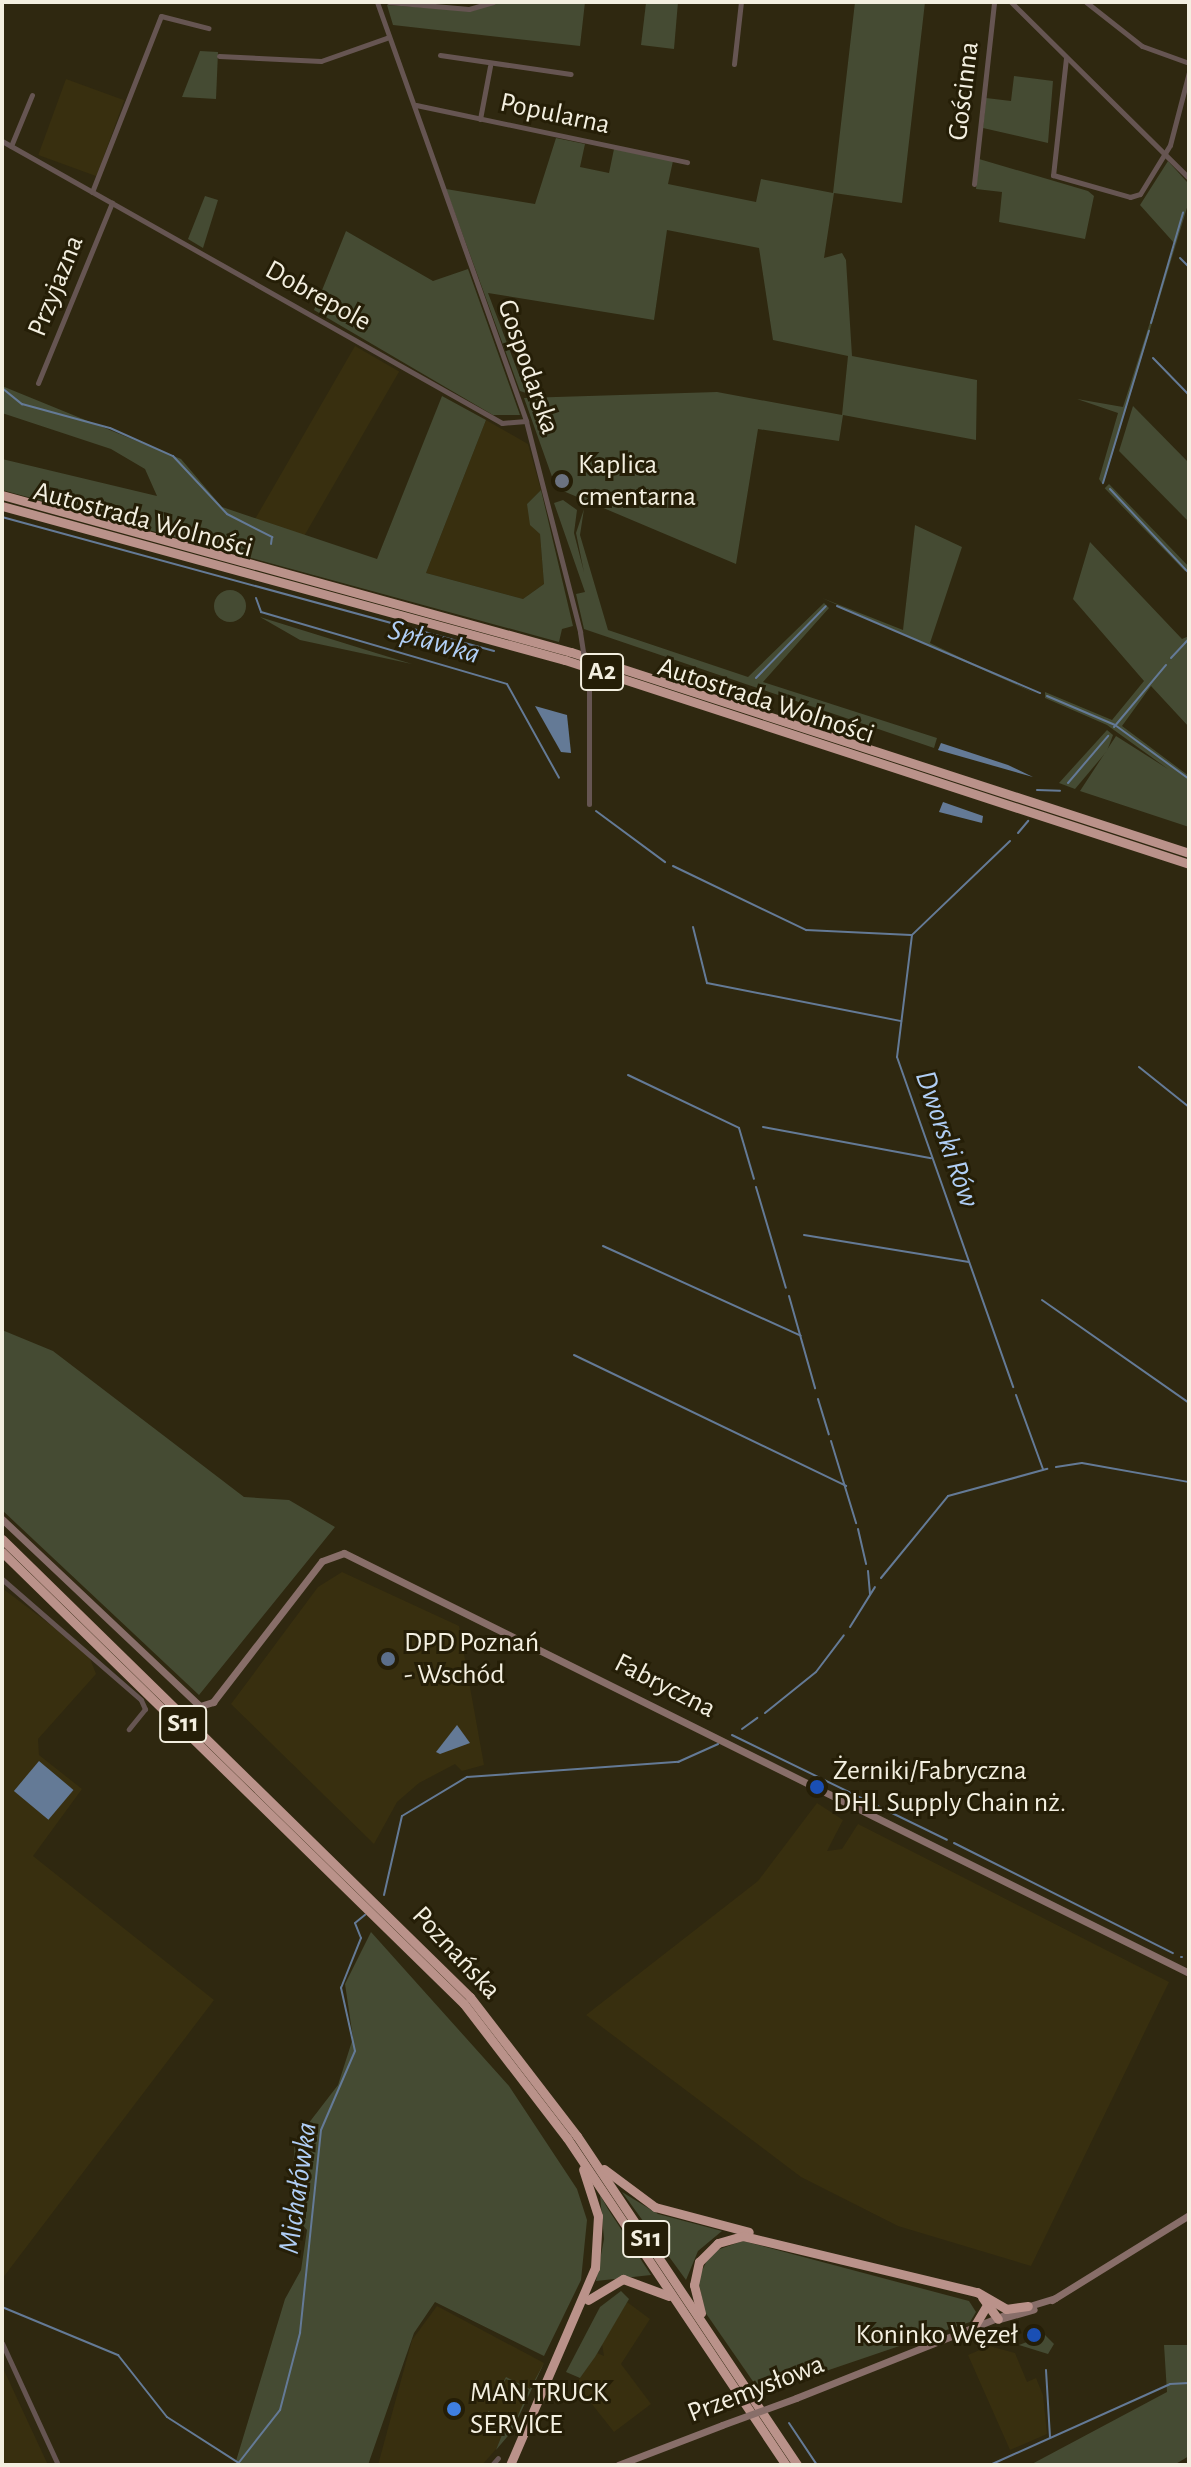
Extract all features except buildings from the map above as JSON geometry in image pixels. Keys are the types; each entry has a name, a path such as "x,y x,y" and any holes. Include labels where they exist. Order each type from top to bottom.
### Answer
{"highway":[{"name":"Autostrada Wolności","path":"2,495 556,647 1189,853"},
{"name":"Autostrada Wolności","path":"2,506 565,660 1189,864"},
{"name":"Poznańska","path":"2,1539 427,1951 572,2137 797,2465"},
{"name":"Poznańska","path":"2,1552 418,1955 572,2137 682,2310 786,2465"},
{"path":"572,2137 639,2198 767,2239 968,2291 991,2304 1028,2306"},
{"path":"510,2465 581,2308 599,2228 590,2186 572,2137"},
{"path":"714,2342 695,2298 698,2264 727,2239 767,2239"},
{"path":"581,2308 601,2286 628,2278 653,2285 682,2310"},
{"path":"991,2304 998,2319"},
{"path":"972,2330 991,2304"}],"street":[{"name":"Gospodarska","path":"377,2 526,421 580,632 589,691 589,804"},
{"path":"389,2 469,9 493,2"},
{"path":"734,64 741,2"},
{"name":"Gościnna","path":"974,184 994,2"},
{"path":"1011,2 1189,178"},
{"path":"1086,2 1142,46 1189,63"},
{"path":"92,192 161,16 208,28"},
{"path":"219,56 321,61 390,36"},
{"path":"440,55 490,66 571,74"},
{"path":"1066,58 1051,166 1057,180 1135,197 1165,155 1189,72"},
{"path":"480,119 490,66"},
{"path":"11,146 32,95"},
{"name":"Popularna","path":"415,105 687,162"},
{"name":"Dobrepole","path":"2,141 502,423 526,421"},
{"name":"Przyjazna","path":"38,383 112,203"},
{"name":"Fabryczna","path":"2,1519 200,1706 213,1702 316,1567 344,1553 1189,1973"},
{"path":"2,1579 141,1700 145,1709 129,1729"},
{"name":"Przemysłowa","path":"998,2319 1055,2298 1189,2215"},
{"name":"Przemysłowa","path":"618,2465 1055,2298"},
{"path":"2,2343 58,2465"},
{"path":"492,2465 498,2458"}],"shaded area":[{"path":"66,79 124,100 97,176 38,155"},
{"path":"355,346 399,372 299,546 255,520"},
{"path":"486,420 528,444 541,490 527,504 540,534 544,584 523,599 426,573"},
{"path":"342,1572 459,1626 484,1765 462,1771 455,1764 419,1783 397,1802 374,1844 231,1704 318,1587"},
{"path":"2,1588 88,1653 96,1674 38,1739 39,1755 82,1789 33,1856 214,2000 2,2279"},
{"path":"817,1803 843,1820 827,1851 842,1849 858,1824 1169,1982 1031,2266 898,2226 801,2177 586,2015 758,1881"},
{"path":"627,2302 650,2319 621,2364 651,2404 614,2432 576,2384 597,2353 604,2356 602,2344"},
{"path":"437,2306 544,2363 512,2431 482,2465 378,2465 412,2340"},
{"path":"989,2346 1015,2353 1027,2382 1036,2378 1043,2395 1047,2434 1010,2450 968,2355"},
{"path":"2,2366 48,2465 2,2465"}],"green space":[{"path":"498,2 585,2 580,46 393,25 387,5 472,11"},
{"path":"678,2 674,49 641,45 646,3"},
{"path":"855,2 925,2 902,203 834,193 824,258 842,253 846,260 852,356 977,380 976,440 843,415 839,441 758,429 736,564 556,488 524,398 717,392 842,415 848,356 773,340 759,248 667,230 654,320 488,293 526,393 520,391 446,189 535,204 556,138 585,144 580,167 609,173 614,149 673,161 668,184 756,202 761,179 833,193"},
{"path":"200,51 218,52 216,99 182,97"},
{"path":"1014,76 1053,81 1048,143 983,128 986,98 1011,101"},
{"path":"979,159 1088,191 1094,196 1085,239 999,222 1002,192 976,189"},
{"path":"1168,161 1187,182 1189,201 1103,485 1099,479 1118,413 1077,399 1123,407 1175,244 1140,205"},
{"path":"205,196 218,200 203,248 188,239"},
{"path":"346,231 433,281 468,269 520,415 493,415 314,310"},
{"path":"2,386 181,459 222,507 377,559 442,396 486,420 426,573 523,599 544,584 540,534 530,525 527,504 541,490 573,626 562,629 559,642 2,490 2,459 157,496 145,469 111,449 2,413"},
{"path":"1133,406 1189,463 1189,522 1119,451"},
{"path":"1109,484 1189,567 1185,572 1105,488"},
{"path":"563,500 577,510 574,533 584,572 576,533 584,509 580,535 608,630 748,677 824,603 829,608 763,682 937,738 934,748 584,629 576,594 585,592 554,503"},
{"path":"915,525 962,547 930,643 1039,695 822,598 903,630"},
{"path":"1090,542 1182,639 1189,636 1189,727 1151,686 1122,726 1189,776 1189,827 1080,791 1116,736 1168,769 1107,725 1045,698 1045,692 1112,720 1144,681 1073,599"},
{"path":"230,590 241,595 246,606 241,617 230,622 219,617 214,606 219,595"},
{"path":"260,617 376,653 412,664 300,640"},
{"path":"1107,730 1113,735 1107,751 1075,789 1059,783"},
{"path":"2,1330 53,1351 244,1497 289,1500 335,1527 199,1695 2,1510"},
{"path":"371,1932 509,2086 577,2189 587,2220 581,2280 544,2356 435,2302 414,2333 368,2465 244,2465 236,2461 285,2299 301,2270 307,2230 290,2210 295,2141 338,2085 353,2038 345,1984"},
{"path":"622,2192 658,2214 722,2231 698,2251 686,2280"},
{"path":"600,2195 651,2275 596,2281 604,2239"},
{"path":"743,2241 969,2301 976,2312 970,2322 761,2393 705,2312 698,2279 711,2252"},
{"path":"621,2291 629,2299 595,2357 580,2378 566,2372 600,2307"},
{"path":"1045,2335 1054,2344 1048,2354 1019,2345"},
{"path":"1164,2345 1189,2345 1189,2456 1174,2465 1030,2465 1167,2392"},
{"path":"544,2363 512,2431 496,2450 502,2435 481,2423 489,2422 488,2411 515,2422 529,2390 506,2379 492,2402 506,2377 530,2389"}],"water":[{"path":"535,706 567,715 571,753 561,752"},
{"path":"941,743 1008,765 1033,777 938,750"},
{"path":"943,802 983,816 982,823 939,812"},
{"path":"457,1725 470,1743 440,1754 436,1752"},
{"path":"39,1761 73,1790 48,1820 14,1791"}],"waterway":[{"path":"1151,323 1183,213"},
{"path":"1180,258 1189,267"},
{"path":"1103,483 1149,331"},
{"path":"1153,358 1189,395"},
{"name":"Spławka","path":"2,388 22,404 110,428 173,456 227,514 272,537 271,544"},
{"path":"1110,489 1189,573"},
{"path":"2,517 494,651"},
{"name":"Spławka","path":"256,598 261,612 507,684 559,778"},
{"path":"756,678 826,606"},
{"path":"837,606 1040,693"},
{"name":"Dworski Rów","path":"1171,658 1189,639"},
{"name":"Dworski Rów","path":"1114,727 1166,665"},
{"path":"1047,696 1115,725 1189,779"},
{"name":"Dworski Rów","path":"1068,783 1108,736"},
{"name":"Dworski Rów","path":"1037,790 1060,791"},
{"name":"Spławka","path":"596,811 665,862"},
{"name":"Dworski Rów","path":"1018,833 1028,821"},
{"name":"Dworski Rów","path":"1010,841 912,935 897,1057 1013,1387"},
{"name":"Spławka","path":"673,866 806,930 911,935"},
{"path":"693,927 707,983 901,1021"},
{"path":"1139,1067 1189,1107"},
{"path":"628,1075 739,1128 754,1179"},
{"path":"763,1127 931,1158"},
{"path":"756,1187 786,1288"},
{"path":"804,1235 969,1262"},
{"path":"603,1246 801,1336"},
{"path":"789,1296 815,1388"},
{"path":"1042,1300 1189,1403"},
{"path":"574,1355 846,1486"},
{"name":"Dworski Rów","path":"1016,1395 1043,1469"},
{"path":"818,1399 829,1434"},
{"path":"831,1441 856,1523"},
{"name":"Michałówka","path":"1056,1467 1082,1463 1189,1482"},
{"name":"Michałówka","path":"881,1578 948,1496 1047,1469"},
{"path":"858,1529 866,1564"},
{"path":"868,1571 870,1594"},
{"name":"Michałówka","path":"850,1627 875,1587"},
{"name":"Michałówka","path":"765,1713 816,1672 844,1635"},
{"name":"Michałówka","path":"742,1729 757,1718"},
{"path":"732,1735 947,1840"},
{"name":"Michałówka","path":"384,1895 402,1816 467,1777 678,1762 718,1744"},
{"path":"954,1843 1173,1953"},
{"name":"Michałówka","path":"237,2465 280,2410 300,2333 321,2130 355,2051 341,1988 361,1938 355,1923 365,1915"},
{"path":"2,2307 118,2355 167,2417 239,2463"},
{"path":"1046,2370 1050,2437"},
{"path":"990,2465 1170,2384 1189,2383"},
{"path":"789,2423 817,2465"}],"place":[{"name":"Kaplica cmentarna","path":"562,481"},
{"name":"DPD Poznań - Wschód","path":"388,1659"},
{"name":"Żerniki/Fabryczna DHL Supply Chain nż.","path":"817,1787"},
{"name":"Koninko Węzeł","path":"1034,2335"},
{"name":"MAN TRUCK SERVICE","path":"454,2409"}]}
